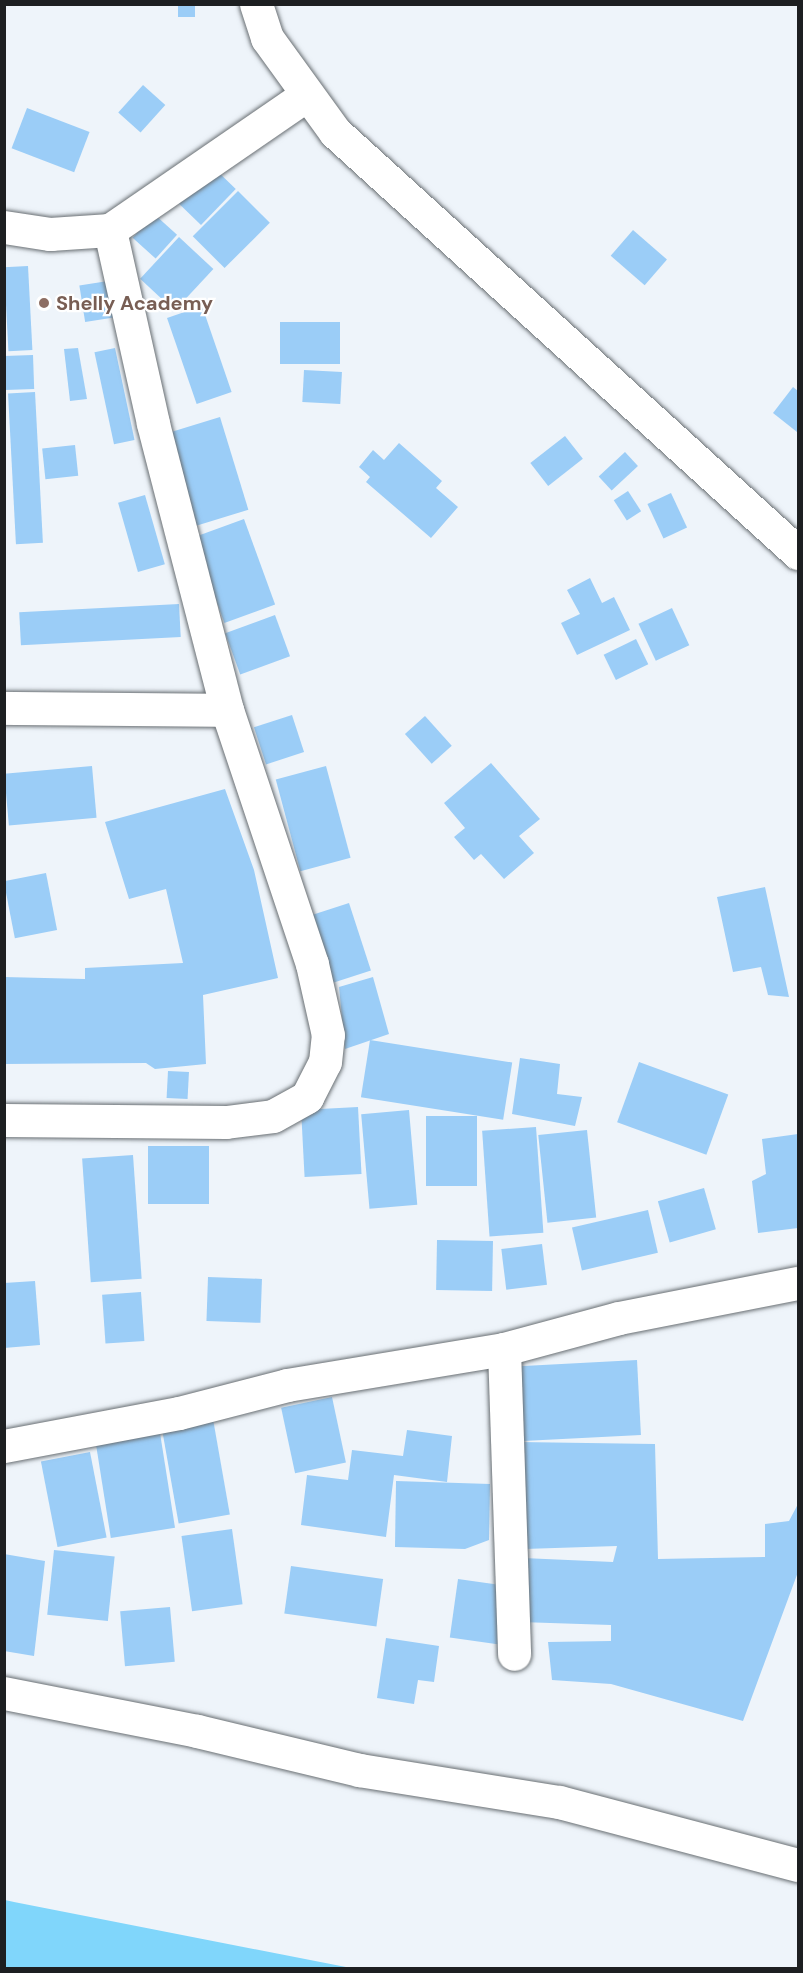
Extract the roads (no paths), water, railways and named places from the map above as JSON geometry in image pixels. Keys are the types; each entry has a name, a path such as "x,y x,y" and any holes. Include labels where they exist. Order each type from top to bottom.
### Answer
{"street":[{"path":"256,4 267,38 305,96 335,132 798,553"},
{"path":"4,227 50,234 111,230 305,96"},
{"path":"4,1120 225,1122 261,1118 292,1109 320,1079 328,1035 312,964 246,755 227,710 153,423 111,230"},
{"path":"4,708 227,710"},
{"path":"4,1446 179,1413 287,1385 504,1349 619,1318 798,1283"},
{"path":"504,1349 514,1654"},
{"path":"4,1694 197,1731 359,1770 559,1802 798,1865"}],"water":[{"path":"5,1900 14,1902 351,1968 5,1968"}],"place":[{"name":"Shelly Academy","path":"44,303"}]}
